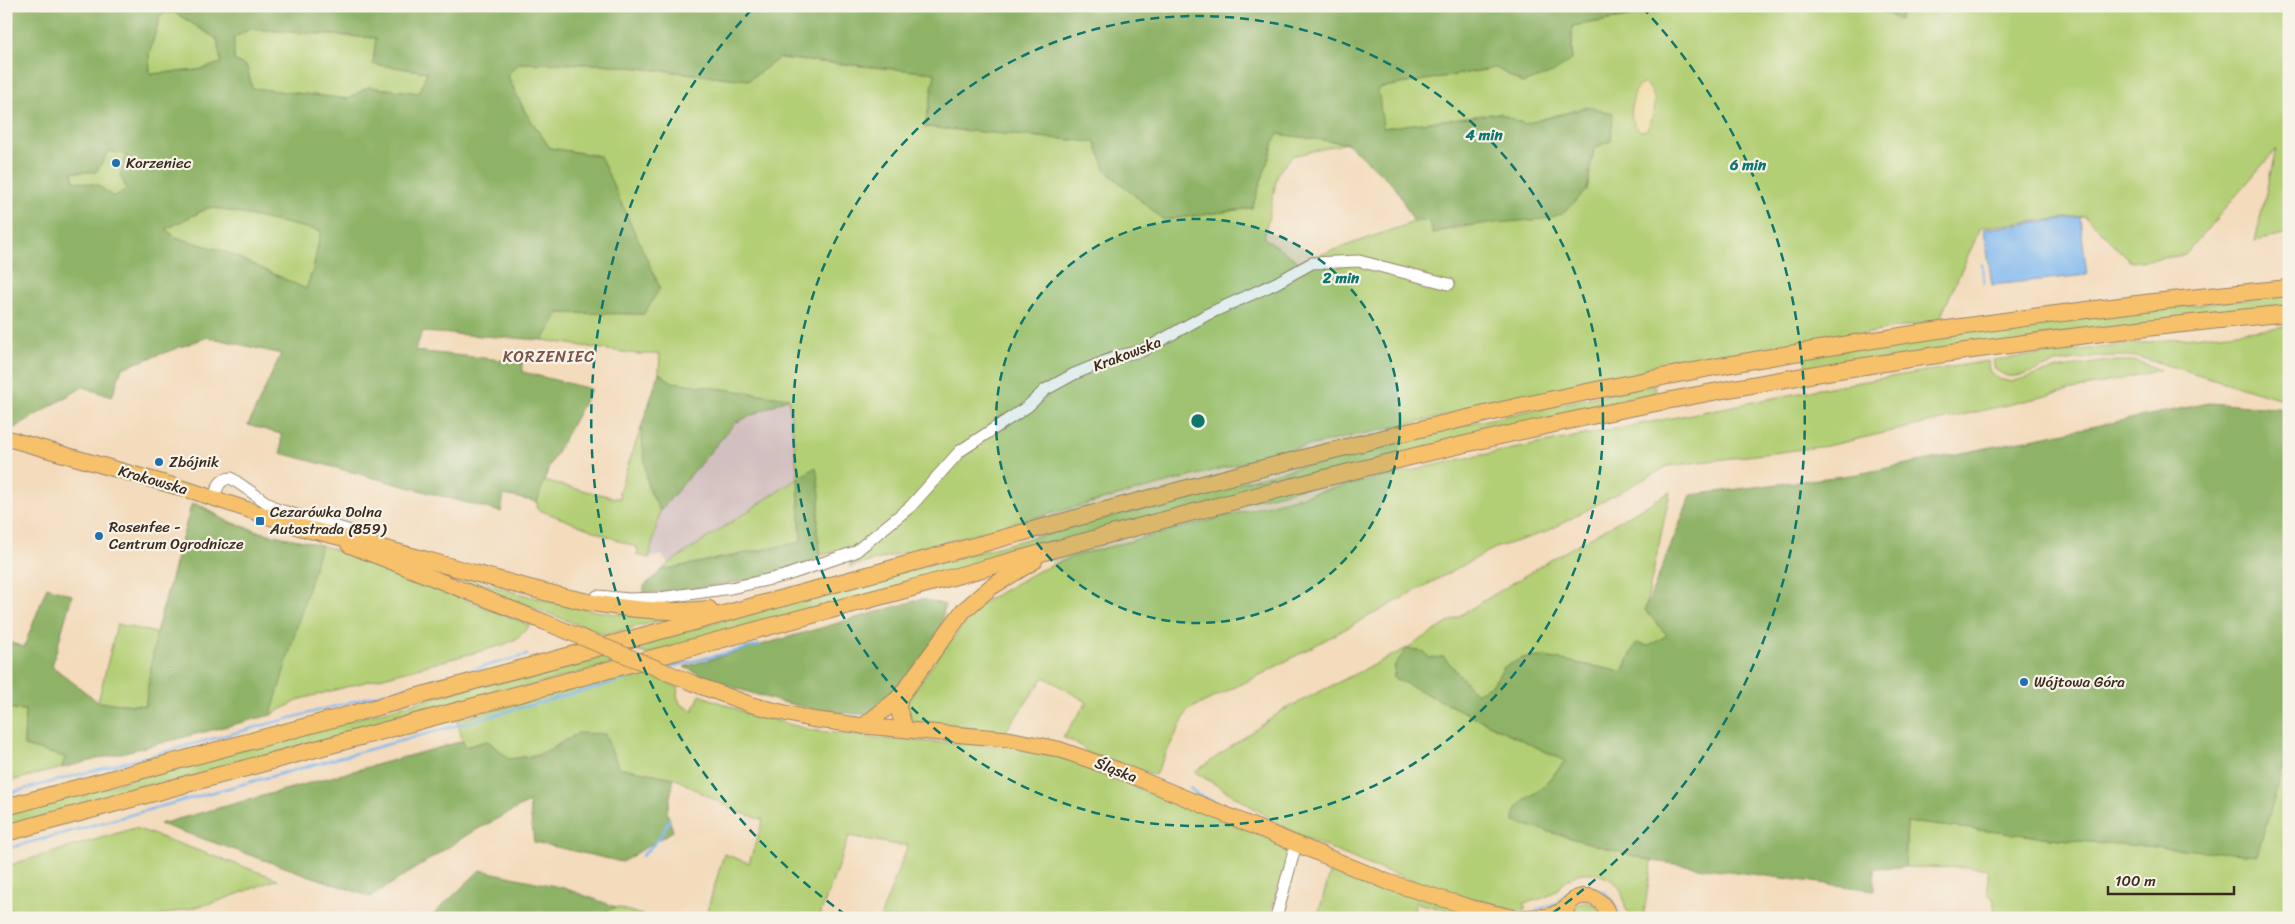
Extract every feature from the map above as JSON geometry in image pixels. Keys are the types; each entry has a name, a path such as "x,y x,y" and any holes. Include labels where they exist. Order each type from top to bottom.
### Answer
{"highway":[{"path":"6,807 1290,461 1496,411 1766,357 1963,326 2134,304 2289,288"},
{"path":"6,833 1278,488 1513,432 1779,380 1967,350 2136,328 2289,313"},
{"path":"299,527 594,605 669,612 758,604"},
{"path":"864,726 899,698 950,626 976,599 1006,577 1058,548"},
{"path":"899,698 898,708 904,729"}],"main road":[{"name":"Krakowska","path":"6,438 214,498 299,527 542,621"},
{"name":"Śląska","path":"542,621 700,686 752,705 791,715 864,726 1008,739 1069,752 1118,770 1412,890 1516,918 1565,913 1576,899 1588,896 1600,900 1608,911 1609,918"}],"street":[{"name":"Krakowska","path":"214,498 221,482 225,478 231,478 244,485 266,504 276,509 564,590 604,597 660,598 731,588 784,576 850,555 870,541 911,506 960,451 1027,407 1045,390 1074,374 1118,356 1142,351 1208,314 1276,284 1312,263 1359,261 1449,284"},
{"path":"1276,918 1296,844"}],"shaded area":[{"path":"789,398 798,478 668,564 662,555 649,558 660,511 735,423"},
{"path":"1931,907 1988,908 1988,918 1930,918"}],"green space":[{"path":"6,6 1680,6 1676,9 1572,26 1572,59 1553,73 1522,83 1496,68 1378,88 1383,128 1499,113 1524,124 1588,107 1613,113 1611,141 1594,148 1587,190 1562,214 1544,219 1458,226 1433,233 1428,220 1414,222 1394,185 1347,143 1277,134 1252,208 1164,220 1106,171 1095,142 925,127 935,73 779,58 749,80 601,64 520,63 507,75 525,112 550,148 600,156 660,288 644,314 559,313 543,340 422,332 415,351 522,362 523,372 591,389 549,467 537,502 504,495 501,512 281,453 281,434 248,425 281,354 208,337 122,368 112,397 83,387 6,431","holes":["174,12 217,39 221,63 198,70 150,74 149,54 161,14","250,29 376,38 373,64 427,72 419,93 368,87 348,99 252,88 247,67 234,60 234,38","109,151 127,155 120,176 127,189 113,197 98,185 74,181 72,172 96,172","210,207 321,231 313,270 306,289 226,252 175,237 166,229"]},
{"path":"1680,6 1871,6 1900,19 1902,6 2289,6 2289,234 2255,241 2276,149 2185,255 2131,262 2085,216 1981,227 1939,320 1554,392 1298,448 850,567 853,548 821,555 817,532 820,494 798,478 789,399 672,382 659,373 660,354 636,354 543,340 558,313 644,314 600,156 550,148 525,112 507,74 520,63 601,64 749,80 779,58 936,73 925,127 1095,142 1106,171 1164,220 1252,208 1277,134 1347,143 1292,156 1278,173 1264,238 1299,262 1414,222 1428,220 1433,233 1482,223 1587,190 1594,148 1588,107 1524,124 1499,113 1382,128 1377,88 1496,68 1522,83 1572,59 1572,26 1676,9"},
{"path":"1871,6 1902,6 1900,20"},
{"path":"174,12 217,39 222,63 198,70 150,74 149,54 161,13"},
{"path":"250,29 376,38 373,64 427,72 420,93 368,87 348,99 252,88 247,67 234,60 233,38"},
{"path":"109,151 127,154 128,189 113,197 98,185 74,181 72,172 96,172"},
{"path":"210,207 321,231 313,270 306,289 226,252 175,237 165,229"},
{"path":"2289,294 2289,308 1807,371 1804,356 1963,331"},
{"path":"2289,326 2289,401 2139,357 2108,356 2057,363 2027,374 2014,376 2004,375 1995,369 1993,360"},
{"path":"1988,361 1989,371 1999,379 2011,382 2057,369 2108,361 2137,361 2160,370 1827,446 1668,466 1546,532 1495,548 1264,673 1188,710 1155,775 1089,754 1080,745 1063,737 1087,702 1044,677 1005,732 915,722 906,716 905,703 947,645 981,604 1034,573 1074,556 1330,489 1462,459 1835,386"},
{"path":"659,373 672,382 789,398 735,423 660,511 648,487 641,428"},
{"path":"1654,384 1657,398 646,654 624,646 1435,431"},
{"path":"2209,403 2289,409 2289,750 2257,855 2079,841 1907,822 1905,867 1874,868 1874,890 1652,861 1514,822 1516,810 1519,806 1542,787 1565,761 1394,678 1395,665 1407,648 1425,652 1429,658 1444,657 1476,694 1493,684 1504,667 1523,658 1545,657 1623,672 1636,643 1649,646 1667,635 1645,610 1691,495 1858,474"},
{"path":"641,428 648,487 660,511 649,558 637,555 638,548 537,509 543,481 620,499 619,491"},
{"path":"816,467 820,494 817,532 821,555 810,563 758,579 669,592 644,593 644,586 662,570 801,542 798,478"},
{"path":"798,478 801,542 662,570 668,564"},
{"path":"1670,492 1645,610 1668,635 1629,660 1623,672 1545,657 1523,658 1504,667 1493,684 1476,694 1444,657 1395,665 1394,678 1565,761 1539,791 1525,799 1514,821 1652,861 1643,918 1634,917 1629,913 1619,888 1614,882 1596,874 1582,873 1576,875 1544,898 1525,903 1525,910 1518,911 1434,888 1369,865 1298,835 1195,772 1283,710 1407,648 1547,562"},
{"path":"192,503 204,507 225,520 266,534 321,545 351,555 530,625 518,638 503,645 301,699 271,715 98,702 117,624 156,633"},
{"path":"192,503 237,525 321,545 271,715 62,768 65,757 24,746 25,710 6,708 6,641 24,647 47,587 72,595 52,666 98,702 145,706 156,634"},
{"path":"421,565 516,593 580,608 644,616 677,616 605,635"},
{"path":"922,599 945,605 940,632 892,699 866,715 816,710 774,700 719,683 684,667"},
{"path":"597,653 619,662 6,827 6,814"},
{"path":"640,671 678,687 677,695 680,704 693,711 700,695 744,712 811,730 874,738 1018,747 1080,762 1107,776 1155,795 1175,798 1293,848 1278,887 1270,918 880,918 908,845 898,845 849,836 819,918 705,918 724,854 749,863 763,820 736,811 674,778 618,767 614,755 565,739 546,751 509,759 488,741 464,747 457,720"},
{"path":"6,708 25,710 24,746 65,757 62,768 6,782"},
{"path":"578,733 605,734 618,767 674,778 667,812 673,831 622,862 534,842 529,802 470,833 371,897 160,824 463,741 465,747 488,741 509,759 540,755"},
{"path":"2289,750 2289,916 2273,918 1996,918 1993,898 1988,895 1988,870 1983,868 1905,867 1907,822 2079,841 2257,854"},
{"path":"135,828 278,879 216,902 151,918 6,918 6,866"},
{"path":"1300,851 1468,911 1467,916 1475,918 1444,918 1446,910 1416,903 1412,918 1317,918 1331,870 1297,856"},
{"path":"480,870 564,888 616,907 592,918 441,918 433,915"},
{"path":"1587,902 1597,907 1602,918 1570,918 1576,905"},
{"path":"616,907 649,917 649,918 592,918"}],"sand":[{"path":"1645,83 1653,94 1655,105 1647,130 1640,131 1633,121 1631,110 1637,87"}],"water":[{"path":"2080,217 2087,275 1992,285 1984,229"}],"waterway":[{"path":"1982,264 1984,284"},
{"path":"669,667 760,645"},
{"path":"6,794 527,655"},
{"path":"6,849 652,672"},
{"path":"1190,788 1196,794 1265,823"},
{"path":"642,856 659,839 670,819"},
{"path":"1537,910 1557,903 1575,888 1591,887 1605,893 1610,898 1621,918"},
{"path":"2244,918 2289,913"}],"place":[{"name":"Korzeniec","path":"116,163"},
{"name":"Zbójnik","path":"159,462"},
{"name":"Cezarówka Dolna Autostrada (859)","path":"260,521"},
{"name":"Rosenfee - Centrum Ogrodnicze","path":"99,536"},
{"name":"Wójtowa Góra","path":"2024,682"}],"district":[{"name":"KORZENIEC","path":"549,356"}]}
